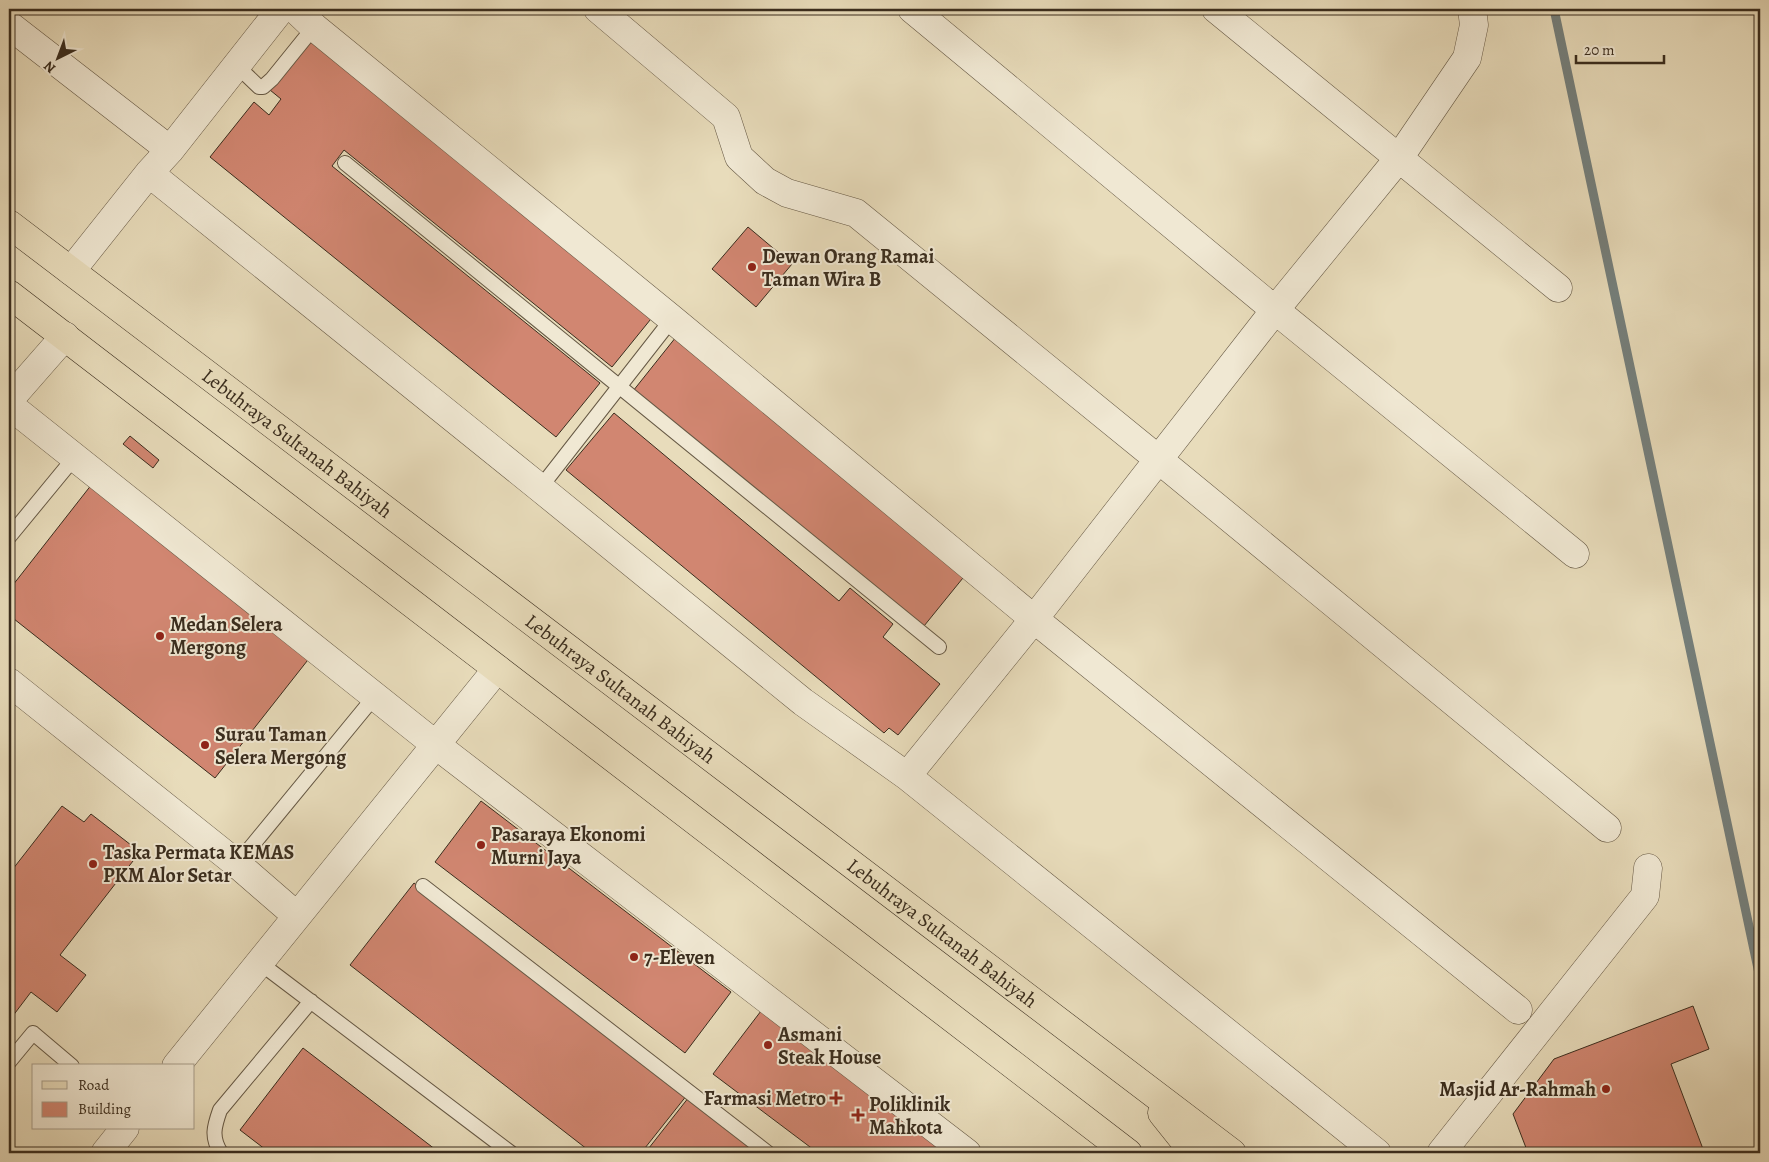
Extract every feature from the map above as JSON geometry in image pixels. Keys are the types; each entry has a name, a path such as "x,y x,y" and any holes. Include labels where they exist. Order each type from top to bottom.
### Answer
{"main road":[{"name":"Lebuhraya Sultanah Bahiyah","path":"9,224 1232,1153"},
{"path":"9,294 1128,1153"},
{"path":"1132,1077 1194,1153"},
{"path":"1076,1114 1098,1153"}],"street":[{"path":"71,271 149,173 170,150 281,9"},
{"path":"598,9 726,117 739,157 765,181 787,193 856,214 1607,828"},
{"path":"912,9 1275,310 1575,554"},
{"path":"1216,9 1558,288"},
{"path":"907,776 1034,618 1275,310 1399,158 1467,58 1474,25 1472,9"},
{"path":"304,18 1034,618 1518,1010"},
{"path":"9,25 170,150"},
{"path":"149,173 803,702 907,776 1378,1153"},
{"path":"9,400 64,336"},
{"path":"9,405 436,745 967,1153"},
{"path":"178,1064 497,669"},
{"path":"9,682 238,864 297,916"},
{"path":"1441,1153 1645,896 1648,868"},
{"path":"105,1153 123,1130"}],"lane":[{"path":"236,65 259,87 263,87 272,79 304,18"},
{"path":"346,163 618,387 939,647"},
{"path":"540,488 672,319"},
{"path":"9,537 74,458"},
{"path":"238,864 375,696"},
{"path":"423,886 768,1153"},
{"path":"260,962 510,1153"},
{"path":"221,1153 216,1144 214,1126 220,1110 311,1001"},
{"path":"9,1062 33,1034 70,1064"}],"building":[{"path":"317,32 659,309 612,367 344,150 332,166 600,383 556,437 210,157 254,102 269,115 281,99 270,90"},
{"name":"Dewan Orang Ramai Taman Wira B","path":"748,227 792,264 756,307 712,269"},
{"path":"676,337 967,573 924,626 633,391"},
{"path":"614,413 839,601 850,588 893,624 883,637 940,684 898,735 889,728 884,733 566,470"},
{"path":"130,436 159,460 153,468 123,444"},
{"name":"Medan Selera Mergong","path":"92,484 311,656 215,778 9,615 9,590"},
{"path":"481,801 731,992 685,1053 435,862"},
{"path":"62,806 84,822 91,814 140,852 60,955 86,975 57,1012 31,992 9,1021 9,919 11,916 9,915 9,874"},
{"path":"414,883 687,1095 641,1153 592,1153 350,965"},
{"name":"Masjid Ar-Rahmah","path":"1693,1006 1709,1049 1671,1064 1703,1149 1691,1153 1544,1153 1542,1148 1528,1153 1513,1114 1554,1059"},
{"path":"761,1011 948,1153 818,1153 713,1074"},
{"path":"303,1048 440,1153 270,1153 240,1130"},
{"path":"689,1097 762,1153 645,1153"}],"waterway":[{"path":"1554,9 1760,978"}],"place":[{"name":"Dewan Orang Ramai Taman Wira B","path":"752,267"},
{"name":"Medan Selera Mergong","path":"160,636"},
{"name":"Surau Taman Selera Mergong","path":"205,745"},
{"name":"Pasaraya Ekonomi Murni Jaya","path":"481,845"},
{"name":"Taska Permata KEMAS PKM Alor Setar","path":"93,864"},
{"name":"7-Eleven","path":"634,957"},
{"name":"Asmani Steak House","path":"768,1045"},
{"name":"Masjid Ar-Rahmah","path":"1606,1089"},
{"name":"Farmasi Metro","path":"836,1098"},
{"name":"Poliklinik Mahkota","path":"858,1115"}]}
